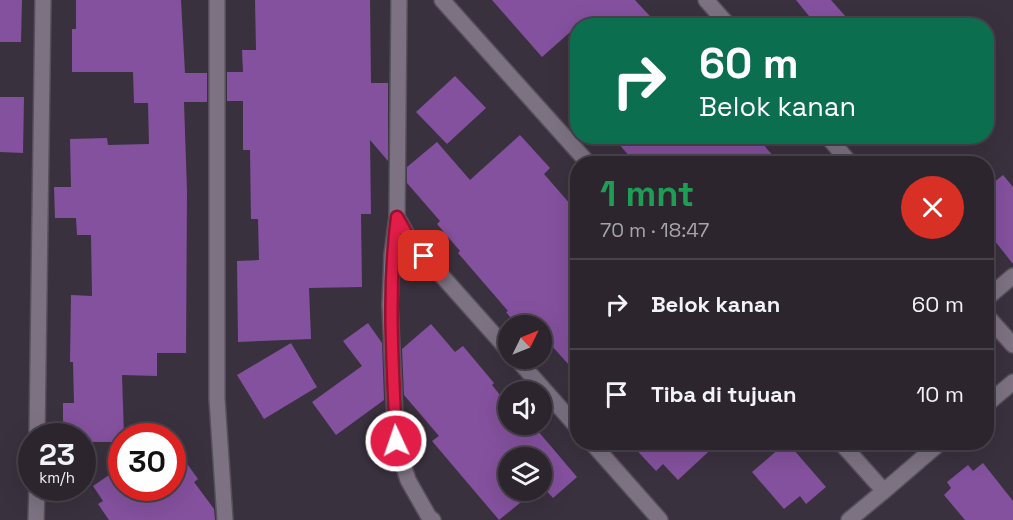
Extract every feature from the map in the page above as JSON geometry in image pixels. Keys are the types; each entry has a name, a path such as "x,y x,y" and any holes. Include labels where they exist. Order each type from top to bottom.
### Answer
{"street":[{"path":"37,423 43,0"},
{"path":"217,0 217,399 225,520"},
{"path":"399,0 397,217 392,255 390,305 396,441 408,480 429,517 433,520"},
{"path":"442,0 570,143"},
{"path":"706,0 722,18"},
{"path":"571,144 582,156"},
{"path":"835,144 845,156"},
{"path":"397,217 410,240 498,339"},
{"path":"994,292 1013,276"},
{"path":"994,324 1013,345"},
{"path":"526,369 570,419"},
{"path":"994,398 1013,382"},
{"path":"598,450 660,520"},
{"path":"847,450 884,491"},
{"path":"849,520 932,450"},
{"path":"36,520 37,501"}],"building":[{"path":"0,0 22,0 21,42 0,42"},
{"path":"76,0 181,0 185,73 207,73 207,102 184,102 187,191 186,353 157,353 157,376 122,375 124,423 108,423 108,442 96,442 96,423 63,423 63,403 74,403 73,362 70,362 71,295 92,296 91,235 77,235 76,218 55,218 54,187 71,187 70,139 107,138 108,145 149,144 148,103 134,103 133,72 72,72 72,29 76,29"},
{"path":"255,0 370,0 371,83 388,83 388,161 370,140 371,214 361,214 362,287 309,288 311,339 238,342 237,261 259,260 258,219 251,219 250,150 243,150 243,101 227,101 227,72 243,72 242,50 256,50"},
{"path":"492,0 635,0 652,18 570,18 570,32 542,57"},
{"path":"796,0 831,0 847,18 811,18"},
{"path":"455,76 486,108 447,144 416,112"},
{"path":"0,97 24,97 23,153 0,152"},
{"path":"520,135 550,168 544,174 570,204 570,366 552,346 552,315 508,315 506,312 508,311 458,253 460,251 437,224 440,221 407,183 407,167 437,142 470,180"},
{"path":"619,144 763,144 773,156 629,156"},
{"path":"1003,175 1013,187 1013,264 994,240 994,182"},
{"path":"368,323 382,343 384,400 336,435 312,402 362,366 343,341"},
{"path":"431,324 455,352 463,346 494,383 492,385 498,392 498,435 541,435 552,447 498,447 498,501 522,501 499,520 432,441 439,436 404,395 402,349"},
{"path":"291,343 317,387 264,419 237,375"},
{"path":"552,448 577,477 552,497"},
{"path":"636,450 710,450 678,480 663,464 656,471"},
{"path":"778,450 794,450 826,487 806,504 800,496 784,509 752,472"},
{"path":"186,462 198,479 194,482 214,509 215,520 109,520 98,504 103,501 96,490 96,484 108,476 108,501 186,501"},
{"path":"983,463 1013,501 1013,520 965,520 944,495 951,488 947,482 968,465 973,471"}],"route":[{"path":"396,441 390,305 392,255 397,217 410,240 424,256"}]}
